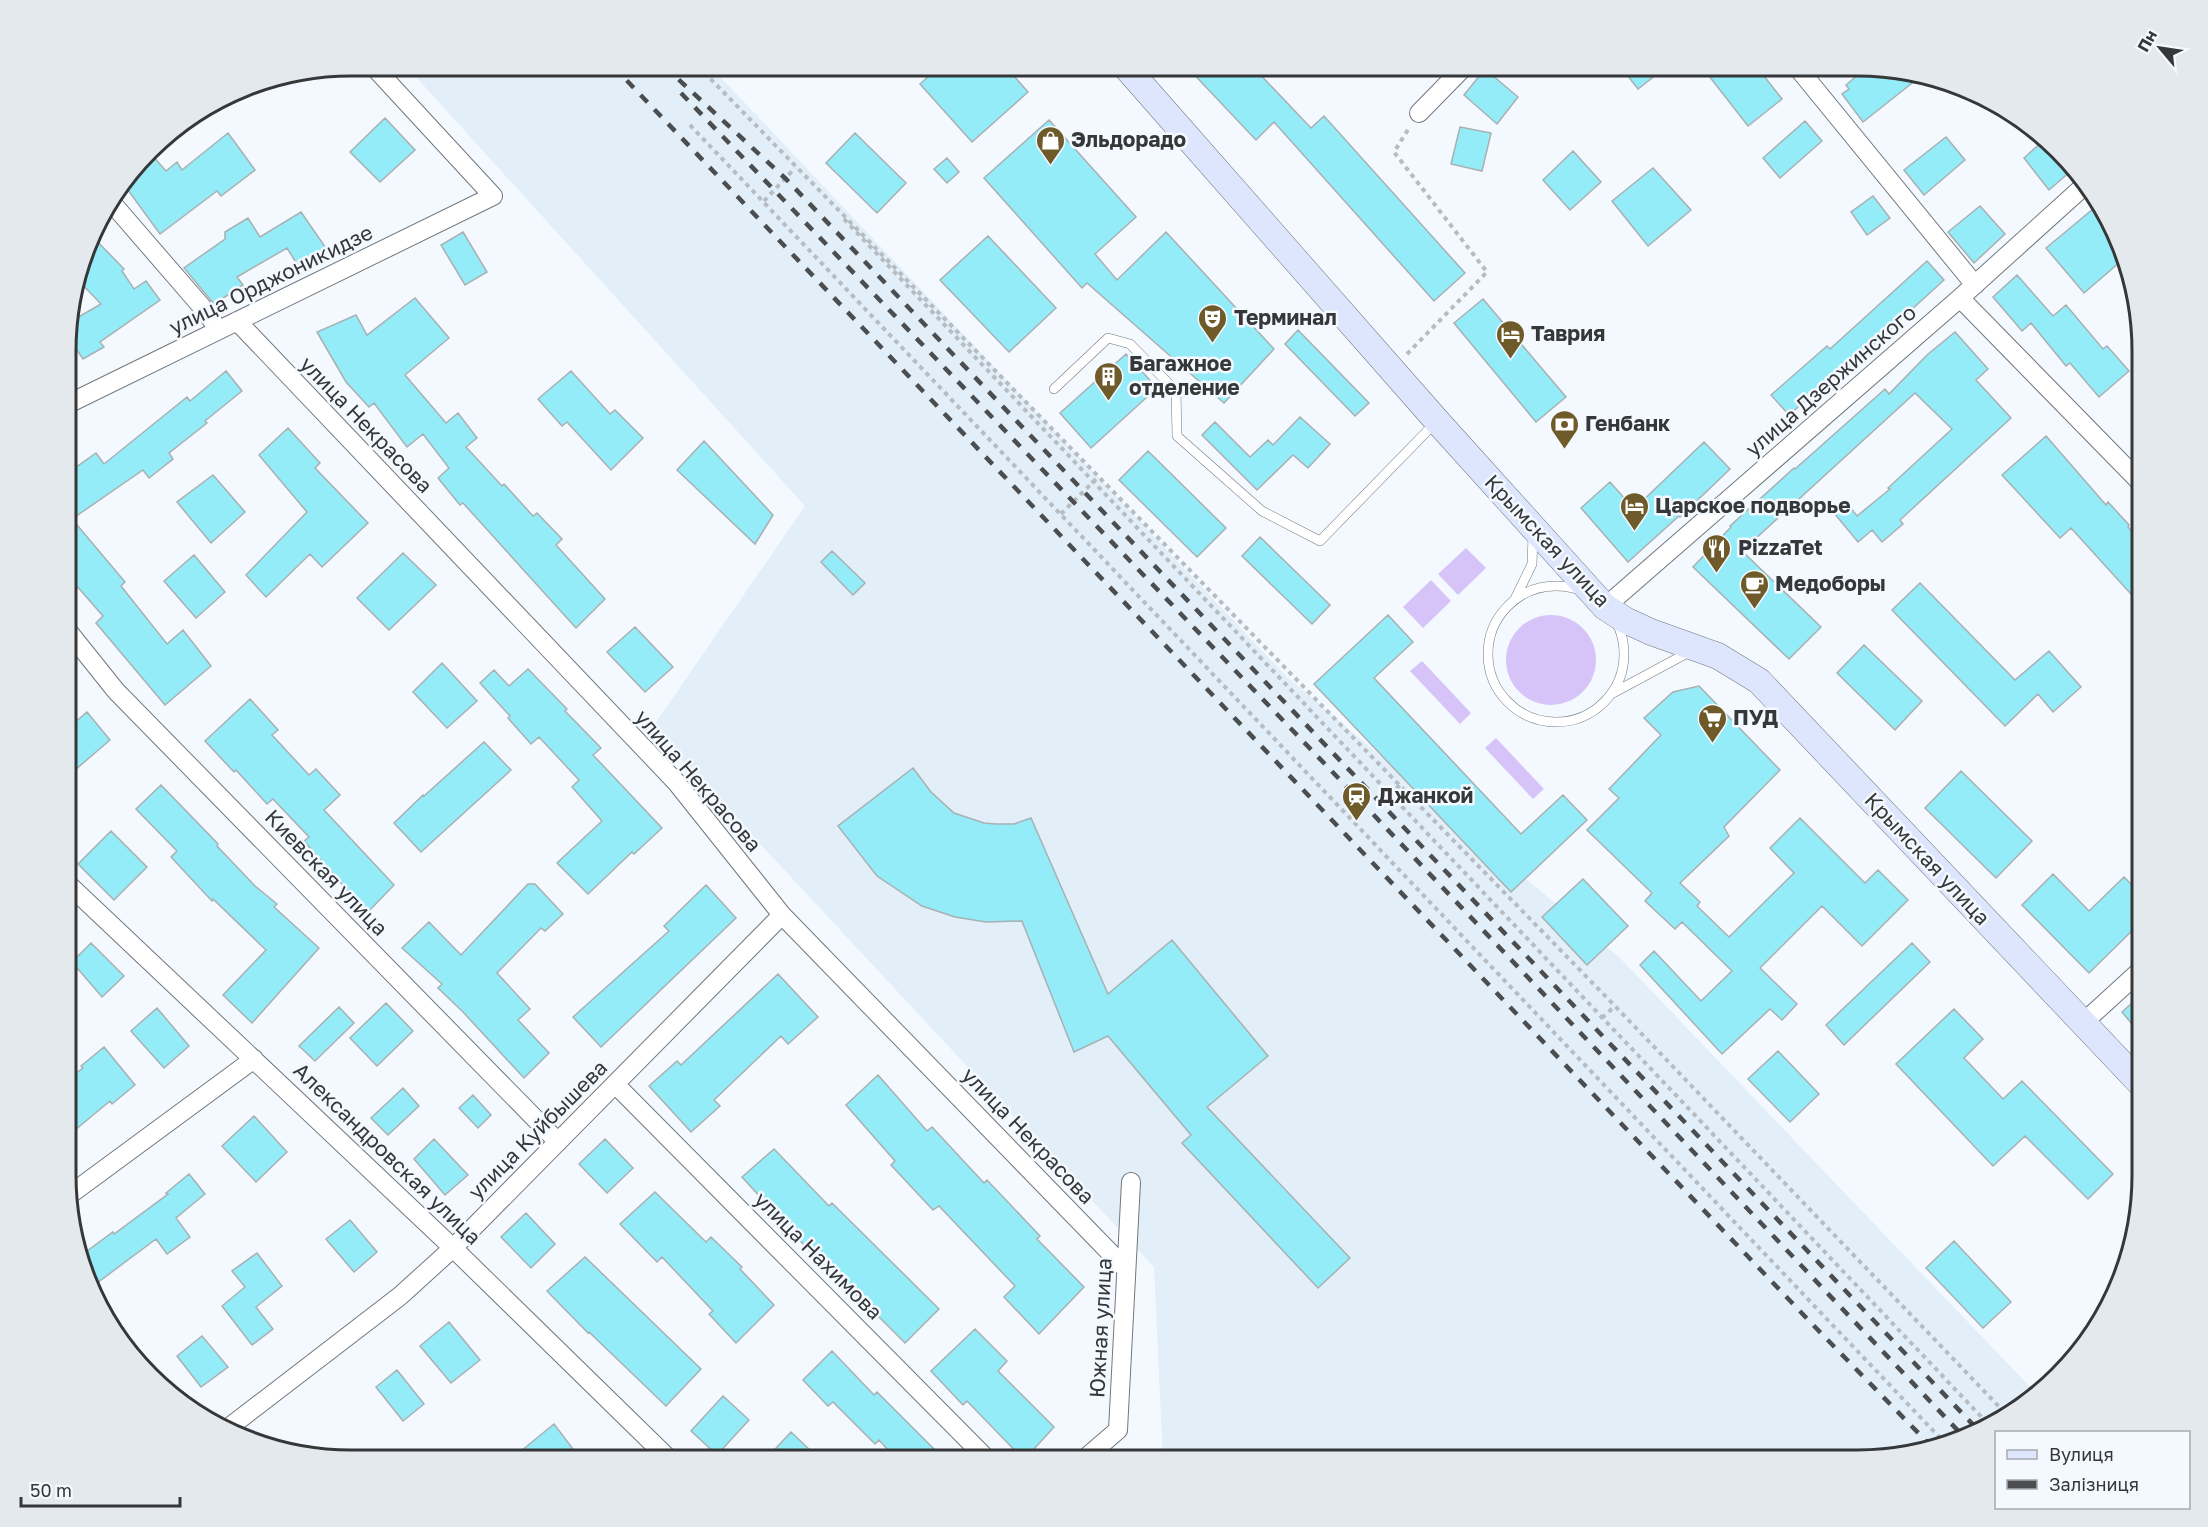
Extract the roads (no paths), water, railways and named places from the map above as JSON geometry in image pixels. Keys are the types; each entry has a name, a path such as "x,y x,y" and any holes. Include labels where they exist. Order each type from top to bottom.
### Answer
{"main road":[{"name":"Крымская улица","path":"1137,76 1437,421 1605,606 1624,620 1651,632 1718,656 1759,681 2132,1075"}],"street":[{"name":"улица Орджоникидзе","path":"76,400 494,196 382,76"},
{"path":"1419,113 1455,76"},
{"path":"1804,76 1975,285"},
{"name":"улица Дзержинского","path":"1605,606 1975,285 2079,190"},
{"path":"117,208 202,307 219,330"},
{"path":"1960,298 2132,474"},
{"name":"улица Некрасова","path":"237,321 676,782 782,915 1126,1269"},
{"name":"Киевская улица","path":"76,641 116,691 558,1142"},
{"name":"Александровская улица","path":"76,892 453,1248 656,1450"},
{"name":"улица Куйбышева","path":"234,1424 400,1296 453,1248 782,915"},
{"path":"2083,1023 2132,978"},
{"path":"77,1190 254,1059"},
{"name":"улица Нахимова","path":"615,1084 978,1450"},
{"name":"Южная улица","path":"1095,1450 1118,1431 1131,1182"}],"lane":[{"path":"1054,389 1108,338 1130,344 1176,391 1177,436 1262,512 1320,541 1437,421"},
{"path":"1515,600 1532,564 1534,548 1532,525"},
{"path":"1562,586 1578,589 1593,596 1605,606 1618,626 1624,649 1622,673 1611,694 1600,706 1586,716 1570,721 1553,722 1537,720 1508,703 1498,690 1491,675 1488,658 1489,642 1494,626 1503,611 1529,591 1562,586"},
{"path":"1611,694 1696,648"}],"railway":[{"path":"623,76 1926,1441"},
{"path":"675,76 786,179 1973,1425"},
{"path":"681,93 1369,810 1958,1431"}],"place":[{"name":"Эльдорадо","path":"1050,166"},
{"name":"Терминал","path":"1213,344"},
{"name":"Таврия","path":"1510,360"},
{"name":"Багажное отделение","path":"1108,402"},
{"name":"Генбанк","path":"1564,450"},
{"name":"Царское подворье","path":"1634,532"},
{"name":"PizzaTet","path":"1717,574"},
{"name":"Медоборы","path":"1754,610"},
{"name":"ПУД","path":"1712,744"},
{"name":"Джанкой","path":"1357,822"}]}
